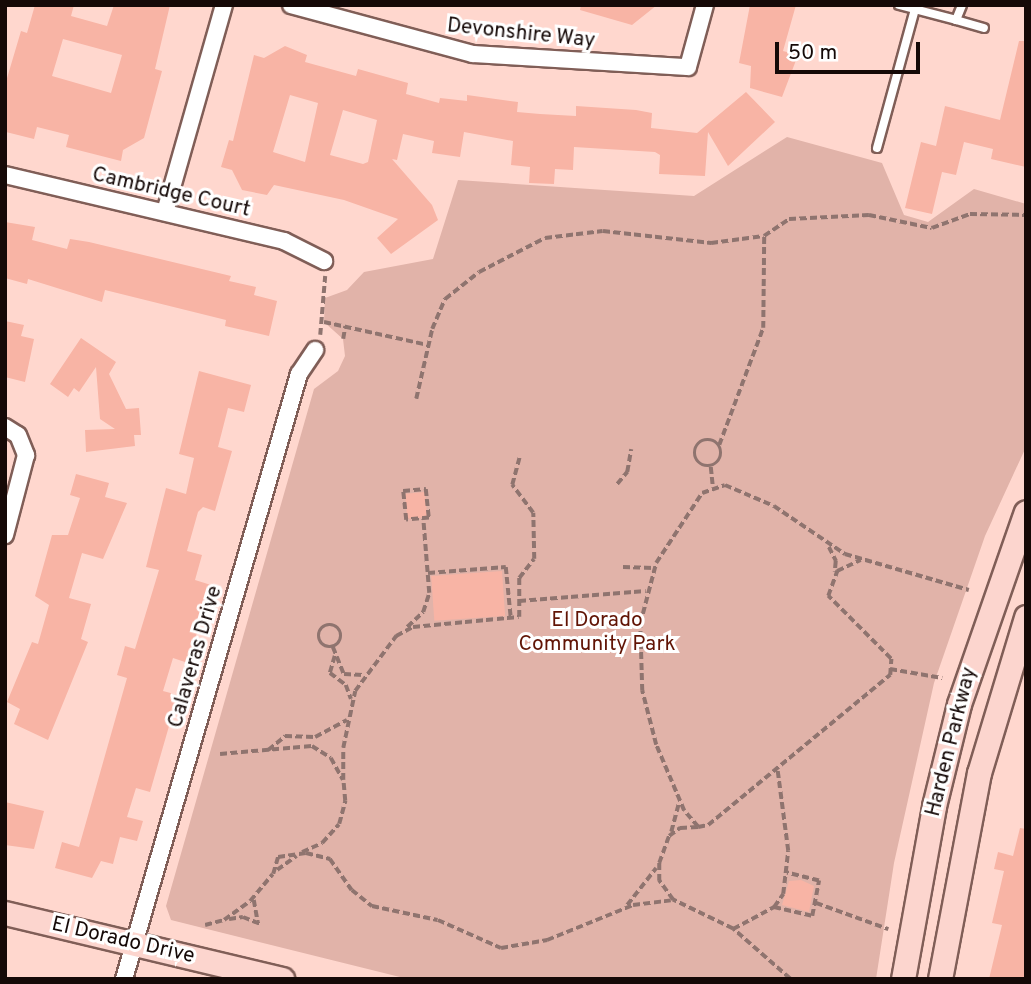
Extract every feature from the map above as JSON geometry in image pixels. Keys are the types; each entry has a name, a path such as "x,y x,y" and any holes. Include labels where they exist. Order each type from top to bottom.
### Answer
{"street":[{"path":"165,212 224,5"},
{"name":"Devonshire Way","path":"291,5 473,54 688,67 705,5"},
{"name":"Cambridge Court","path":"5,175 284,241 324,261"},
{"name":"Calaveras Drive","path":"124,979 299,374 315,350"},
{"path":"5,427 23,441 26,455 5,535"},
{"name":"Harden Parkway","path":"903,979 934,806 958,704 1026,512"},
{"name":"Harden Parkway","path":"940,979 979,773 1026,617"},
{"name":"El Dorado Drive","path":"5,913 282,979"}],"lane":[{"path":"899,5 915,7 984,28"},
{"path":"956,20 962,5"},
{"path":"877,148 915,7"}],"path":[{"path":"416,399 438,313 451,292 479,272 545,238 589,231 694,243 764,236 789,219 869,215 932,228 970,214 1026,215"},
{"path":"710,466 720,458 719,445 763,328 764,236"},
{"path":"325,298 324,322 428,345"},
{"path":"343,339 342,328 347,326"},
{"path":"710,466 696,459 696,446 707,439 719,445"},
{"path":"617,484 627,472 631,449"},
{"path":"401,632 519,617 519,578 534,559 533,513 512,485 519,458"},
{"path":"710,466 713,486"},
{"path":"698,827 684,811 656,745 642,691 639,636 646,591 654,568 691,508 713,486 732,487 764,500 825,543 867,560 969,590"},
{"path":"426,489 429,518 423,519 406,520 403,491 426,489"},
{"path":"224,920 255,897 273,874 298,854 323,842 339,824 345,801 343,780 355,691 401,632 423,612 428,573 423,519"},
{"path":"669,836 680,828 708,825 890,675 891,659 829,599 836,561 825,543"},
{"path":"833,576 849,563 867,560"},
{"path":"428,573 506,567 511,618"},
{"path":"622,567 654,568"},
{"path":"519,601 646,591"},
{"path":"333,646 320,640 322,629 328,626 341,635 333,646 335,656 347,676 368,672"},
{"path":"264,751 285,736 308,738 335,730 351,710 348,690 330,673 335,656"},
{"path":"890,668 942,678"},
{"path":"220,754 312,746 331,758 343,780"},
{"path":"733,929 774,907 787,873 788,850 777,767"},
{"path":"624,908 651,879 659,863 678,814 678,793"},
{"path":"273,874 278,857 315,853 330,859 358,896 379,909 438,920 501,948 547,940 624,908 673,900"},
{"path":"659,863 659,881 673,900 733,929 790,979"},
{"path":"774,907 812,916 819,881 787,873"},
{"path":"205,925 243,917 260,924 252,909 255,897"},
{"path":"816,902 888,929"}],"green space":[{"name":"El Dorado Community Park","path":"787,137 882,163 904,215 928,222 974,189 1026,204 1026,447 985,536 934,683 894,863 876,979 408,979 171,920 166,906 314,389 338,371 345,356 343,339 324,322 325,298 347,290 364,272 433,259 458,180 694,196"}],"building":[{"path":"35,5 74,5 71,16 107,26 114,5 170,5 155,69 162,71 144,138 123,150 121,161 66,147 69,135 37,127 34,139 6,132 5,85 21,31 27,33","holes":["63,39 122,55 111,93 52,76"]},
{"path":"581,5 657,5 632,25 580,10"},
{"path":"750,5 796,5 783,51 798,55 782,97 750,88 751,66 739,63"},
{"path":"1019,41 1026,41 1026,167 991,159 993,149 964,142 956,175 942,172 932,214 905,208 921,142 936,146 945,106 1000,120"},
{"path":"285,46 307,55 305,62 356,76 358,69 408,83 406,94 439,103 440,98 467,101 467,95 518,102 517,112 576,116 576,106 636,110 652,113 651,128 697,133 746,92 775,122 728,166 708,132 705,176 659,174 660,155 655,152 574,147 573,170 555,169 554,184 529,183 530,167 511,165 513,141 464,132 460,157 432,153 434,141 403,134 397,160 392,159 432,205 438,220 391,254 377,238 398,219 344,200 274,185 267,195 242,190 232,170 221,167 229,140 233,141 254,55 264,58","holes":["290,95 318,103 305,162 273,152","343,110 377,120 368,162 363,164 330,155"]},
{"path":"5,222 35,227 32,240 67,249 70,239 89,242 231,276 229,281 256,287 254,295 277,301 269,336 225,326 226,320 105,290 102,302 28,279 27,284 5,278"},
{"path":"5,321 24,325 21,336 34,339 25,382 5,377"},
{"path":"81,338 116,362 109,374 126,409 139,408 141,435 134,435 135,446 86,452 85,430 115,429 100,419 96,367 79,392 74,388 68,397 50,384"},
{"path":"199,371 251,385 244,412 228,408 218,447 232,451 215,511 203,507 198,512 187,551 202,555 195,580 211,585 188,663 173,658 163,691 178,695 150,792 136,788 127,817 143,821 137,841 120,837 113,864 101,861 92,878 55,868 62,842 79,847 127,678 117,675 125,646 135,649 159,570 146,567 166,488 186,494 194,458 179,454"},
{"path":"76,474 109,483 105,497 127,503 103,559 82,553 69,598 91,604 81,639 88,642 48,740 14,724 20,709 7,702 32,642 38,644 49,605 35,596 52,535 68,535 80,498 70,495"},
{"path":"425,492 427,517 407,519 405,494"},
{"path":"502,571 505,616 434,621 431,576"},
{"path":"5,802 44,811 34,849 5,845"},
{"path":"1020,828 1026,829 1026,979 989,979 1002,925 992,923 1004,871 994,869 998,852 1013,856"},
{"path":"801,880 814,886 809,912 782,905 789,881"}]}
